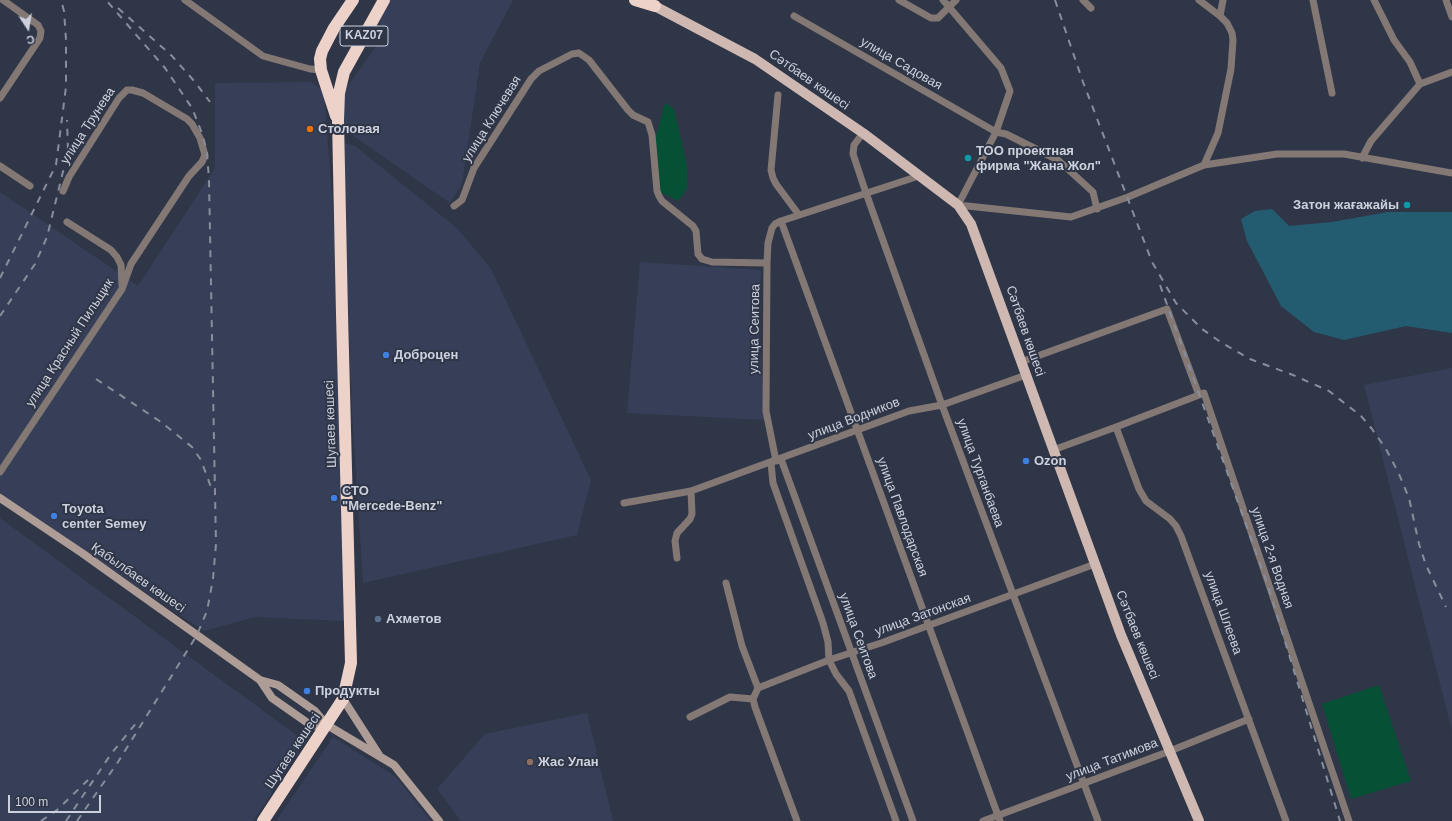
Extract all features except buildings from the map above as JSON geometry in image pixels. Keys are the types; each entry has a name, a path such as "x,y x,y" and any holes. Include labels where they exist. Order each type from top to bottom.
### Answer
{"highway":[{"name":"Шугаев көшесі","path":"338,120 321,70 320,59 322,51 334,28 353,0"},
{"name":"Шугаев көшесі","path":"263,821 343,699 351,663 338,120 339,93 344,72 384,0"},
{"path":"635,0 655,6"},
{"path":"321,70 326,75 330,76 338,76 344,72"}],"main road":[{"name":"Сәтбаев көшесі","path":"642,0 755,59 863,133 920,176 958,205 972,224 1121,635 1199,821"},
{"name":"Қабылбаев көшесі","path":"0,498 103,568 260,680 278,685 316,711 327,725 394,765 439,821"},
{"name":"Қабылбаев көшесі","path":"260,680 272,698 312,726 327,725"},
{"path":"343,699 381,757"}],"street":[{"path":"0,98 40,38 41,31 38,25 3,0"},
{"path":"185,0 263,56 310,69 321,70"},
{"path":"899,0 931,18 938,18 956,0"},
{"path":"943,0 1001,68 1010,91 996,132 958,205 1071,217 1132,196 1204,165 1277,154 1344,154 1452,173"},
{"path":"1084,0 1091,8"},
{"path":"1199,0 1227,23 1232,33 1233,40 1231,69 1218,133 1204,165"},
{"path":"1220,16 1223,0"},
{"path":"1314,0 1332,93"},
{"path":"1374,0 1394,40 1410,62 1420,84"},
{"path":"1446,0 1452,17"},
{"name":"улица Садовая","path":"794,16 996,132 1006,134 1058,160 1093,192 1097,209"},
{"name":"улица Ключевая","path":"454,206 462,200 474,168 530,79 539,72 572,54 579,54 589,60 633,115 648,122 652,135 657,190 659,196 662,201 693,226 696,231 698,254 702,259 712,262 768,263"},
{"path":"1362,158 1371,141 1420,84 1452,72"},
{"name":"улица Трунева","path":"63,191 69,177 124,92 127,90 143,93 192,124 203,146"},
{"path":"778,95 771,170 776,184 799,215"},
{"name":"улица Турганбаева","path":"863,133 854,145 853,154 866,193 942,405 1098,821"},
{"name":"улица Красный Пильщик","path":"0,472 122,289 131,264 189,176 202,162 205,155 203,146"},
{"path":"0,166 30,186"},
{"path":"781,221 920,176"},
{"name":"улица Сеитова","path":"781,221 775,224 769,235 768,263 766,411 776,461 851,652 913,821"},
{"name":"улица Павлодарская","path":"781,221 998,818"},
{"path":"67,222 111,250 117,257 121,265 122,289"},
{"name":"улица 2-я Водная","path":"1021,362 1167,309 1199,394 1204,393 1349,821"},
{"name":"улица Водников","path":"624,503 692,491 910,411 942,405 1026,375"},
{"path":"1054,450 1199,394"},
{"name":"улица Шлеева","path":"1116,427 1139,489 1146,501 1170,519 1176,526 1181,536 1286,821"},
{"name":"улица Сеитова","path":"776,461 773,483 823,623 828,642 829,660 836,674 849,691 896,821"},
{"path":"677,558 675,541 677,533 690,519 692,514 692,491"},
{"name":"улица Затонская","path":"758,688 829,660 929,626 1095,564"},
{"path":"726,584 742,646 758,688 753,699 797,821"},
{"path":"690,717 730,697 753,699"},
{"name":"улица Татимова","path":"983,821 998,818 1249,720"}],"shaded area":[{"path":"390,0 513,0 480,63 462,184 450,203 342,128 345,90 388,30 378,22"},
{"path":"311,82 324,91 344,385 345,621 255,617 204,631 0,494 0,192 138,286 215,168 215,83"},
{"path":"345,143 355,146 458,229 491,269 591,480 577,535 363,583 352,413 344,209"},
{"path":"1272,209 1289,226 1332,222 1388,212 1452,212 1452,333 1406,326 1344,340 1314,332 1281,306 1247,241 1241,219 1255,211"},
{"path":"640,262 761,270 758,318 765,420 627,413"},
{"path":"1452,368 1452,731 1364,385"},
{"path":"0,518 306,742 253,821 0,821"},
{"name":"Жас Улан","path":"587,713 613,821 461,821 437,789 485,734"},
{"path":"333,737 396,777 431,821 276,821"}],"green space":[{"path":"665,103 674,109 687,166 687,189 678,201 660,192 654,143"},
{"path":"1379,685 1411,781 1351,799 1322,704"}],"railway":[{"path":"0,278 56,165 66,87 66,40 64,11 61,0"},
{"path":"77,821 118,762 197,635 207,611 213,579 216,544 209,180 207,153 203,136 192,108 165,68 106,0"},
{"path":"1055,0 1083,82 1152,262 1176,303 1202,329 1222,343 1250,359 1293,375 1329,391 1361,416 1386,449 1399,474 1409,498 1419,544 1426,565 1446,607"},
{"path":"118,8 172,56 210,102"},
{"path":"0,316 35,264 47,237 68,151 67,120"},
{"path":"1160,285 1268,586 1340,821"},
{"path":"96,379 161,422 192,447 201,460 212,490"},
{"path":"66,821 111,754 137,722"},
{"path":"41,821 57,810 88,780"}],"place":[{"name":"Столовая","path":"310,129"},
{"name":"ТОО проектная фирма \"Жана Жол\"","path":"968,158"},
{"name":"Затон жағажайы","path":"1407,205"},
{"name":"Доброцен","path":"386,355"},
{"name":"Ozon","path":"1026,461"},
{"name":"СТО \"Mercede-Benz\"","path":"334,498"},
{"name":"Toyota center Semey","path":"54,516"},
{"name":"Ахметов","path":"378,619"},
{"name":"Продукты","path":"307,691"},
{"name":"Жас Улан","path":"530,762"}]}
